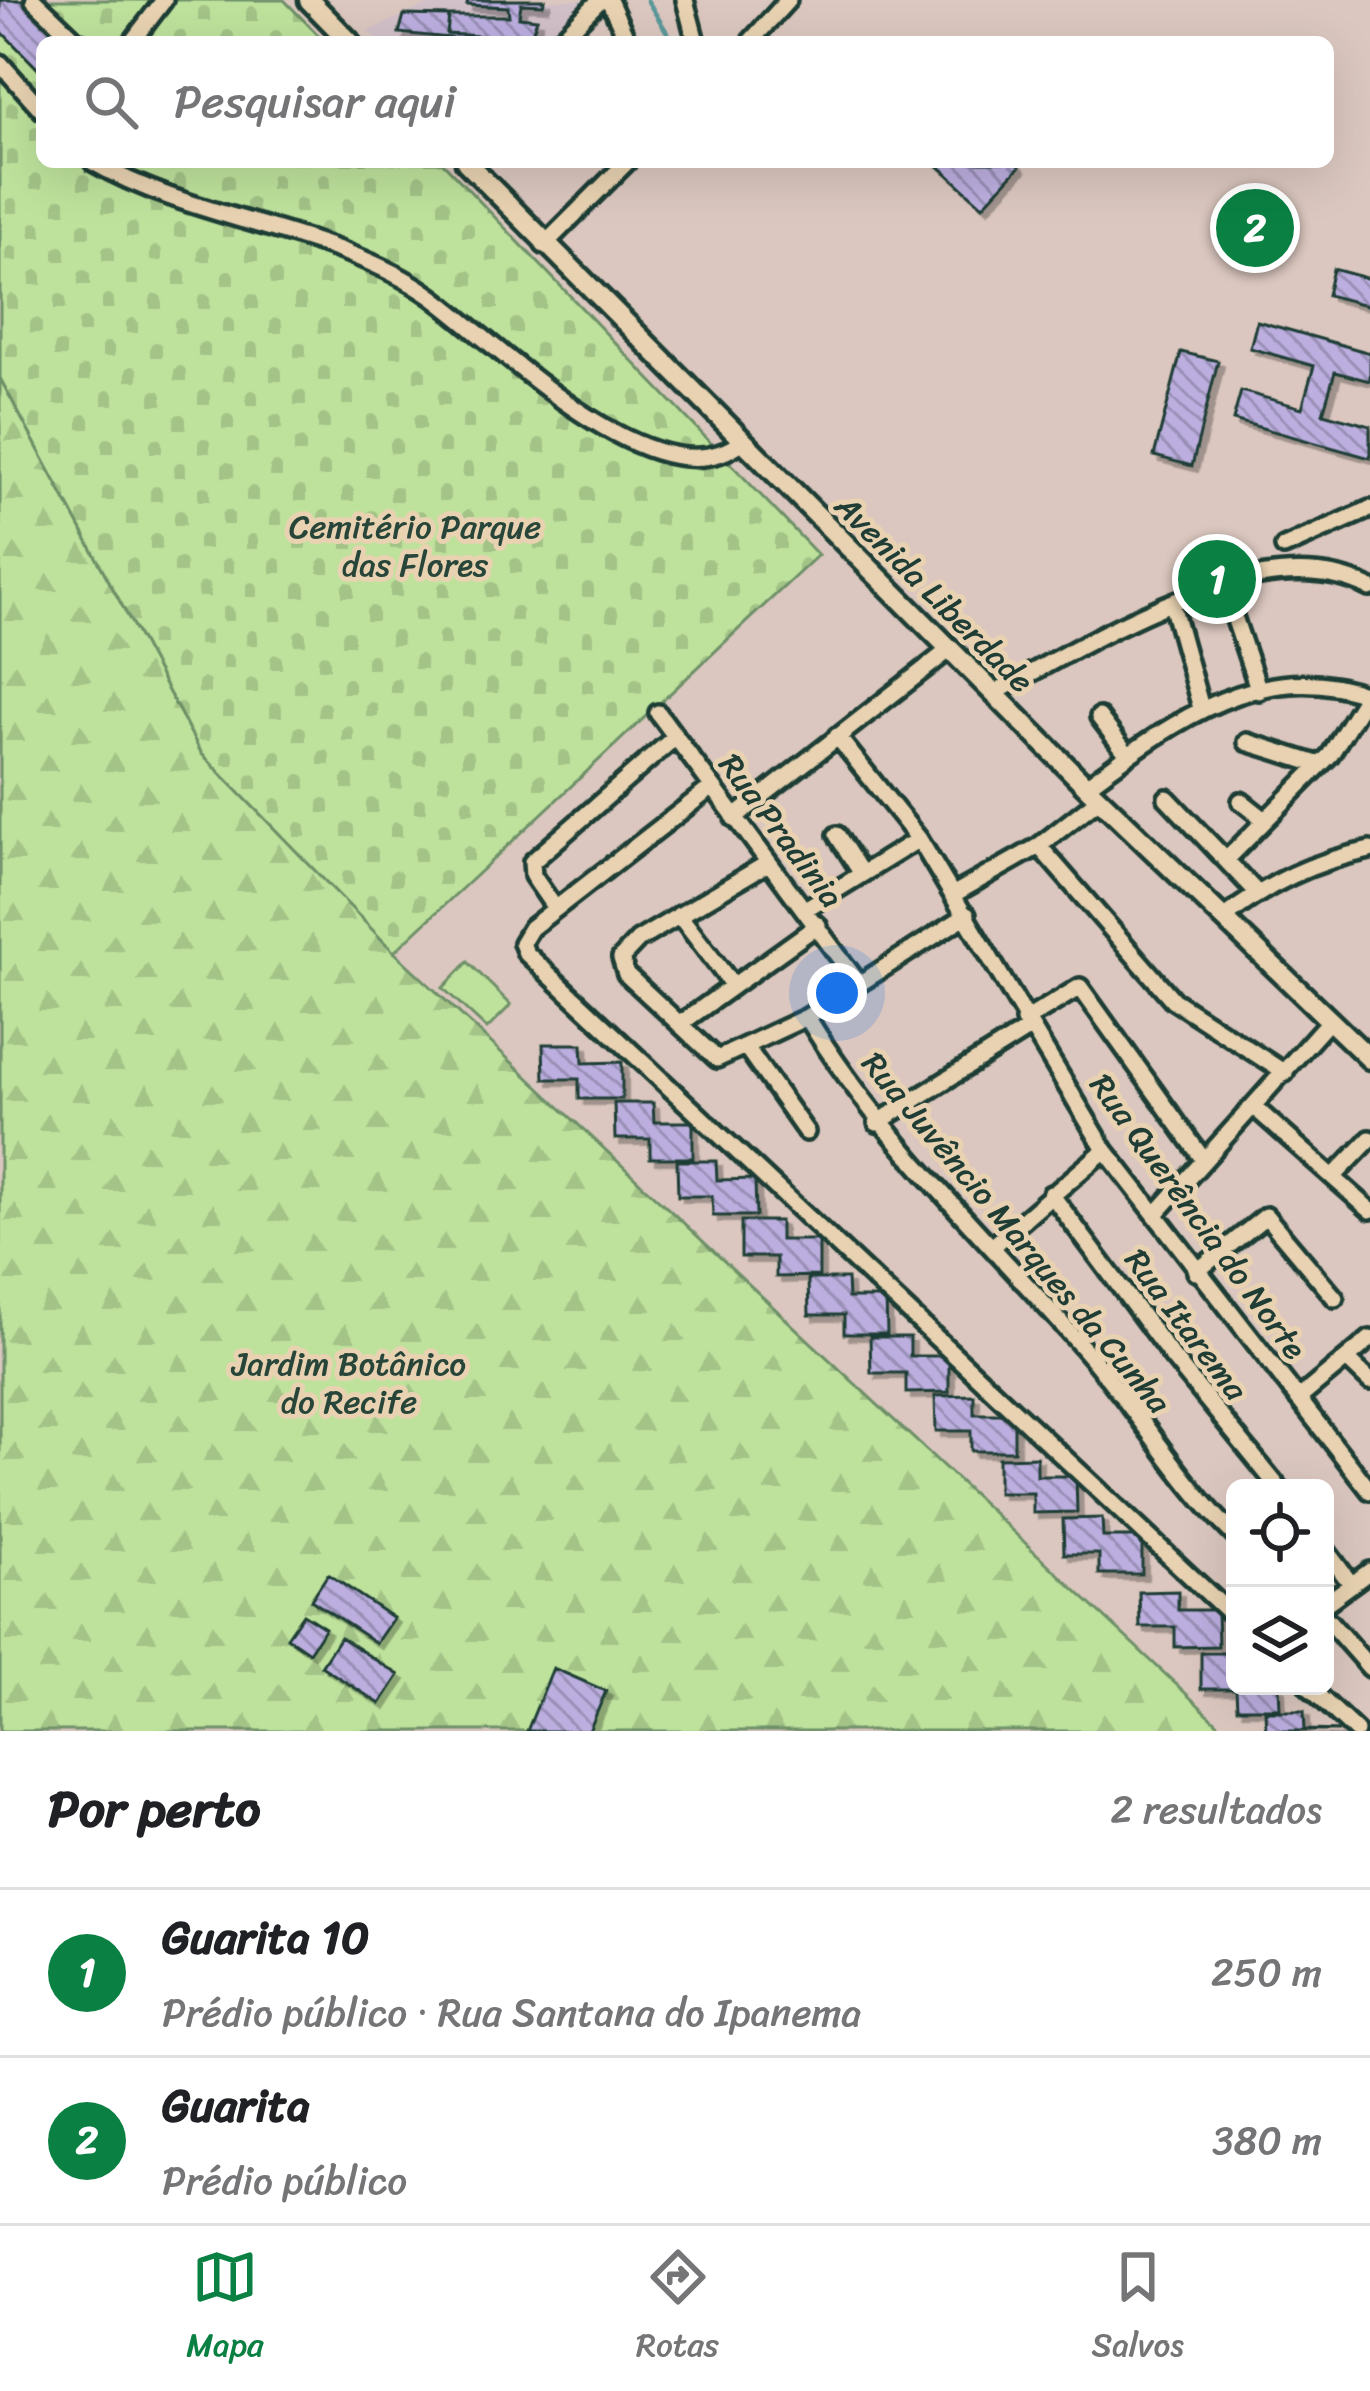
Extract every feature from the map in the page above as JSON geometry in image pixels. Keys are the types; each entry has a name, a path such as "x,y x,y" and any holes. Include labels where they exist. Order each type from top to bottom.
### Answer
{"main road":[{"path":"309,0 344,36"},
{"name":"Avenida Liberdade","path":"472,168 949,650 1370,1058"}],"street":[{"path":"34,0 72,36"},
{"path":"137,36 164,0"},
{"path":"565,36 604,0 625,36"},
{"path":"685,0 694,36"},
{"path":"755,36 788,0"},
{"path":"0,64 36,103"},
{"path":"106,168 202,211 394,274 427,293 549,391 643,445 694,461 712,460 741,442"},
{"path":"544,245 621,168"},
{"path":"1283,547 1370,508"},
{"path":"994,693 1172,604 1257,573 1315,572 1370,588"},
{"path":"1224,587 1259,691"},
{"path":"1172,604 1201,708"},
{"path":"734,818 949,650"},
{"path":"954,894 1039,846 1128,755 1159,730 1201,708 1306,683 1369,695 1351,728 1320,765 1228,858"},
{"name":"Rua Pradinia","path":"658,713 860,984"},
{"path":"1099,717 1128,755"},
{"name":"Rua Querência do Norte","path":"837,736 919,839 968,915 1026,1025 1106,1150 1370,1491"},
{"path":"555,908 533,876 532,862 675,737"},
{"path":"1247,742 1320,765"},
{"path":"711,788 531,928 522,943 532,959 1226,1610"},
{"path":"1167,798 1257,893"},
{"path":"1241,801 1265,820"},
{"path":"837,835 862,874"},
{"path":"807,908 919,839"},
{"path":"1039,846 1173,1000 1285,1073"},
{"path":"1225,918 1257,893 1322,860 1370,850"},
{"path":"768,863 626,951 621,968 717,1060 807,1017 968,915"},
{"path":"680,915 731,983"},
{"path":"680,1024 818,925"},
{"path":"877,1123 1076,987 1203,1159"},
{"name":"Rua Juvêncio Marques da Cunha","path":"807,1017 877,1123 1087,1353 1170,1463 1226,1526"},
{"path":"1156,1214 1330,1020"},
{"path":"746,1047 806,1132"},
{"path":"1255,1107 1370,1210"},
{"path":"1335,1175 1370,1139"},
{"path":"992,1247 1106,1150"},
{"name":"Rua Itarema","path":"1052,1194 1272,1479"},
{"path":"1196,1272 1266,1216 1335,1298"},
{"path":"1298,1399 1370,1339"},
{"path":"1347,1358 1370,1381"},
{"path":"1334,1561 1352,1584"},
{"path":"1334,1597 1370,1571"},
{"path":"1334,1627 1370,1668"},
{"path":"1318,1695 1356,1731"}],"shaded area":[{"path":"438,0 593,0 555,36 373,36 368,31"}],"green space":[{"name":"Cemitério Parque das Flores","path":"0,0 284,0 319,36 36,36 36,168 448,168 818,555 394,952 202,754 0,378"},
{"name":"Jardim Botânico do Recife","path":"0,378 202,754 394,952 1226,1731 0,1731"},
{"path":"468,962 511,1005 487,1029 443,988"}],"building":[{"path":"0,0 23,0 57,36 36,36 36,67 0,30"},
{"path":"468,0 545,0 543,5 521,4 519,17 537,19 531,36 447,34 449,16 509,16 508,7 467,5"},
{"path":"404,15 449,16 447,34 476,36 429,36 399,33"},
{"path":"941,168 1018,168 983,206"},
{"path":"1255,217 1266,228 1255,239 1244,228"},
{"path":"1333,269 1370,279 1370,306 1327,295"},
{"path":"1257,321 1370,353 1370,381 1335,372 1323,413 1370,426 1370,458 1233,420 1241,391 1302,408 1314,366 1250,348"},
{"path":"1181,352 1218,361 1192,466 1154,456"},
{"path":"543,1044 582,1044 583,1063 622,1062 622,1099 579,1099 579,1079 544,1079"},
{"path":"614,1103 653,1103 654,1122 693,1122 693,1158 650,1158 650,1139 615,1139"},
{"path":"677,1161 716,1161 717,1180 755,1179 756,1216 713,1216 712,1196 678,1196"},
{"path":"741,1221 780,1221 780,1240 819,1240 819,1276 776,1277 776,1257 741,1257"},
{"path":"808,1279 847,1279 848,1298 886,1298 887,1334 844,1334 844,1315 809,1315"},
{"path":"870,1337 910,1337 910,1356 949,1356 949,1392 906,1393 906,1373 871,1373"},
{"path":"974,1395 974,1414 1014,1414 1014,1451 971,1451 971,1431 936,1431 935,1396"},
{"path":"1037,1457 1037,1476 1076,1476 1077,1512 1033,1513 1033,1493 998,1493 998,1458"},
{"path":"1102,1518 1103,1537 1142,1537 1142,1574 1099,1574 1099,1554 1064,1554 1063,1519"},
{"path":"328,1574 393,1618 376,1643 311,1600"},
{"path":"1178,1591 1178,1610 1217,1610 1218,1646 1175,1647 1175,1627 1140,1627 1139,1592"},
{"path":"303,1614 325,1628 309,1652 287,1637"},
{"path":"340,1637 399,1675 380,1704 321,1666"},
{"path":"1201,1653 1226,1653 1226,1689 1201,1689"},
{"path":"553,1668 606,1691 589,1731 527,1731"},
{"path":"1236,1695 1279,1695 1280,1708 1237,1708"},
{"path":"1265,1711 1304,1711 1305,1730 1344,1731 1266,1731"}],"waterway":[{"path":"647,0 669,36"}],"place":[{"name":"Guarita","path":"1255,228"},
{"name":"Guarita 10","path":"1217,579"}]}
